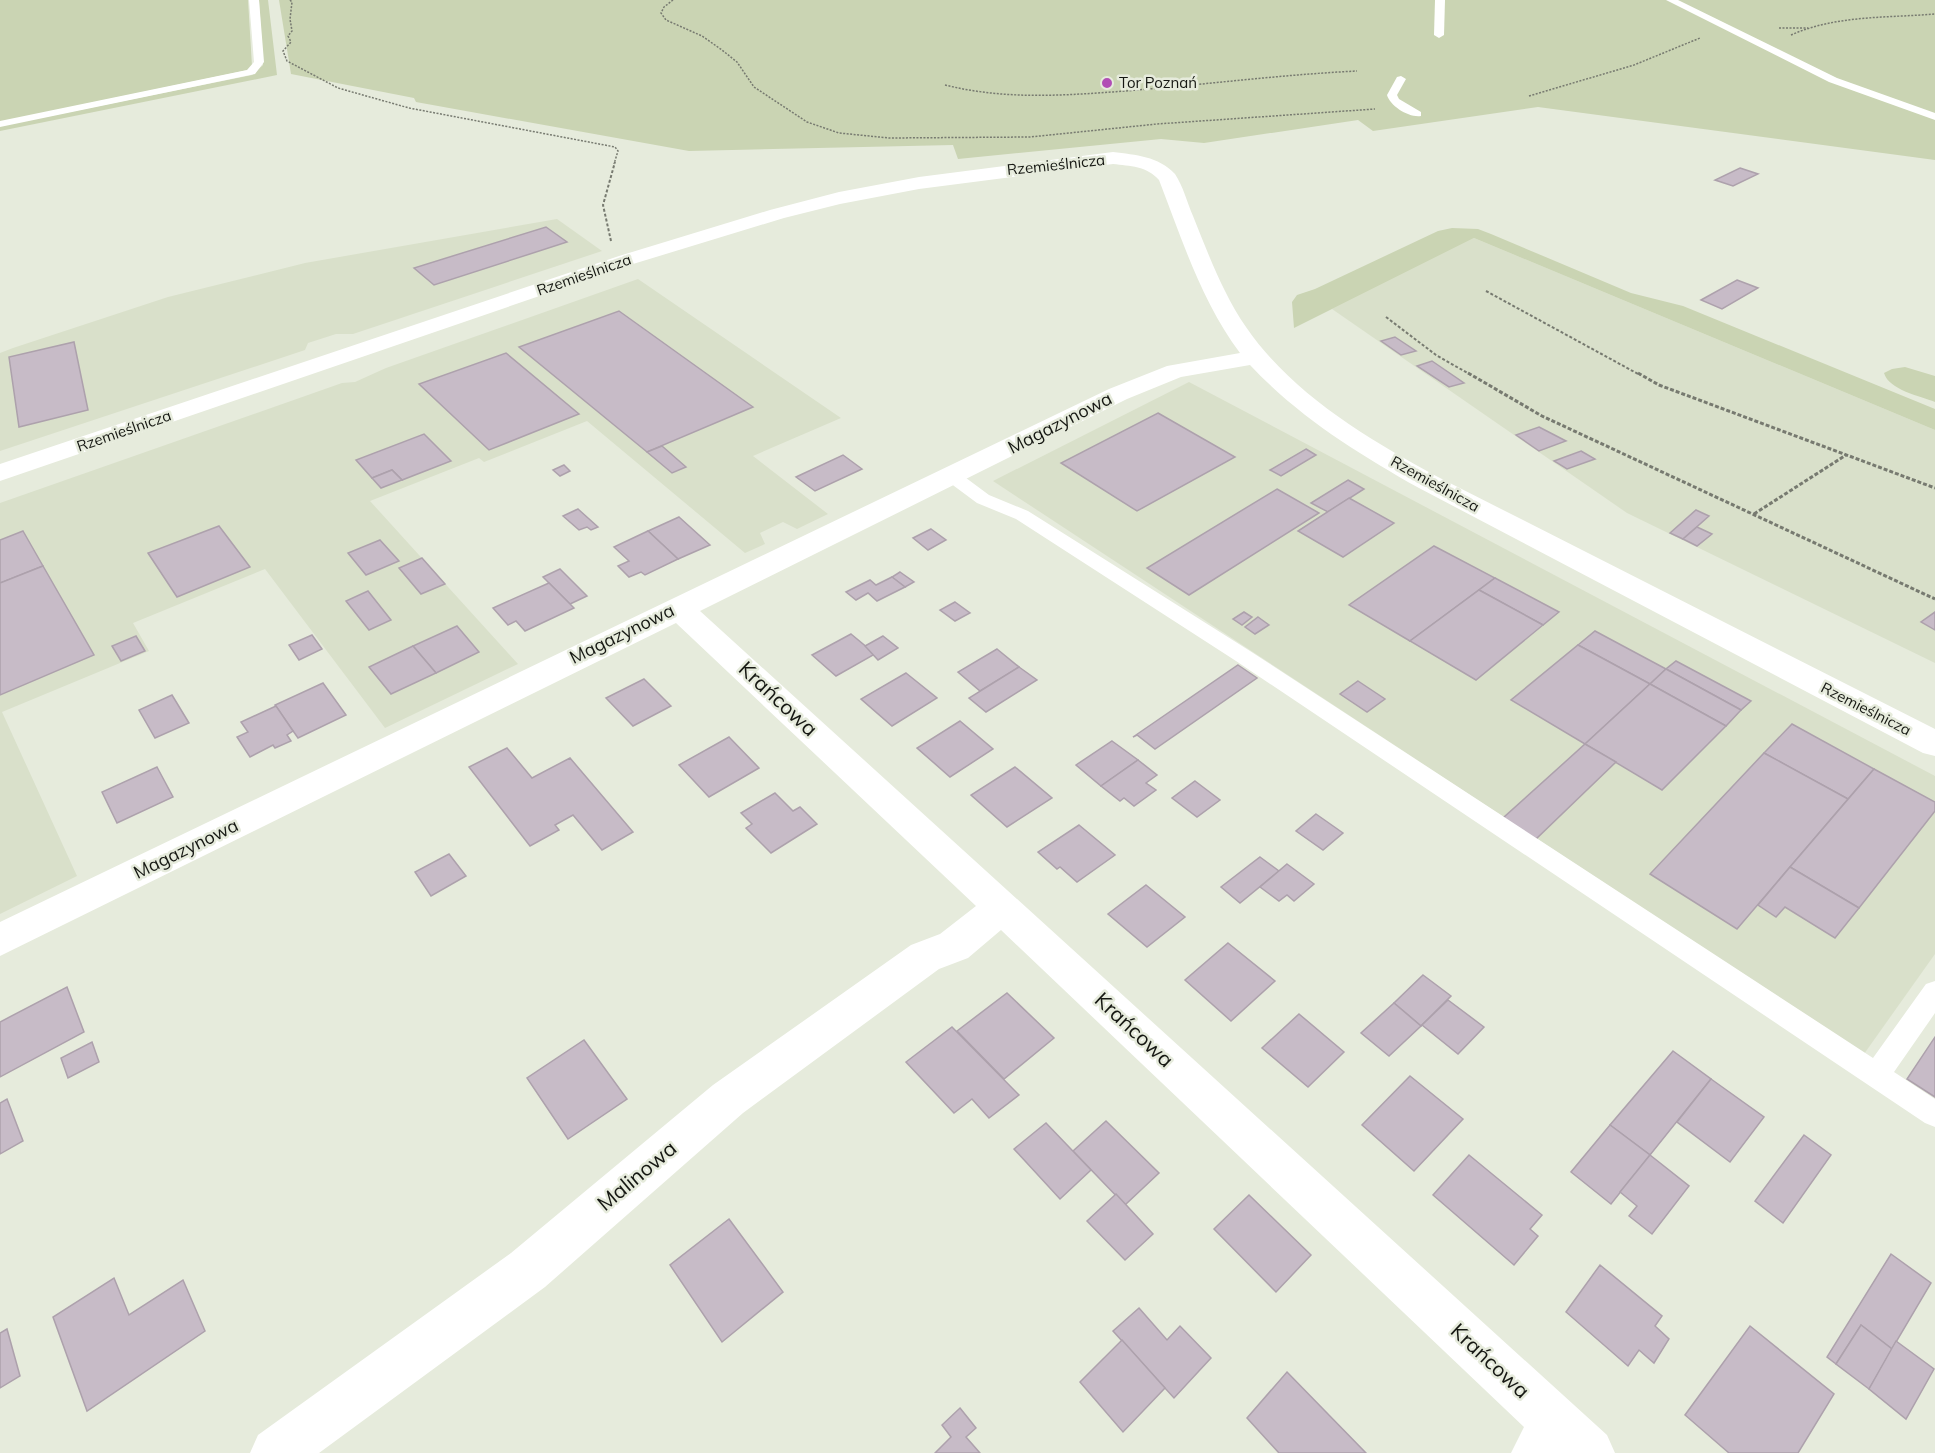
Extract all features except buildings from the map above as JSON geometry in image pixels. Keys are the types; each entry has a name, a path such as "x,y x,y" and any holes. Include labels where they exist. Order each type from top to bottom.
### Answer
{"street":[{"name":"Rzemieślnicza","path":"0,473 709,233 839,198 991,172 1113,158 1131,159 1160,169 1168,178 1206,274 1227,318 1255,357 1275,379 1332,425 1417,476 1935,744"},
{"name":"Magazynowa","path":"0,940 678,607 1146,381 1184,369 1255,357"},
{"name":"Krańcowa","path":"678,607 1002,908 1562,1443"},
{"name":"Malinowa","path":"276,1453 528,1270 728,1099 925,957 954,946 1002,908"}],"lane":[{"path":"0,124 251,72 259,62 254,0"},
{"path":"1439,35 1440,0"},
{"path":"1671,0 1774,53 1851,88 1935,117"},
{"path":"1401,79 1392,95 1394,101 1417,114"},
{"path":"952,476 983,499 1022,515 1243,656 1935,1114"},
{"path":"1876,1075 1935,992"}],"path":[{"path":"290,0 292,2 290,18 292,31 288,36 291,42 283,51 287,61 314,77 339,88 409,108 615,147 618,151 603,205 611,245 626,260"},
{"path":"673,0 664,7 661,13 666,20 702,36 722,50 737,62 754,87 807,122 839,133 889,138 1030,137 1157,124 1405,108"},
{"path":"1791,44 1792,34 1831,23 1935,15"},
{"path":"1771,28 1808,28"},
{"path":"1529,96 1634,65 1703,36"},
{"path":"945,86 972,92 1017,97 1047,97 1167,88 1289,74 1357,71"},
{"path":"1486,291 1659,385 1935,488"},
{"path":"1386,316 1436,355 1542,416 1935,599"},
{"path":"1754,515 1846,455"}],"shaded area":[{"path":"0,0 248,0 252,66 248,70 0,122"},
{"path":"259,0 268,0 277,75 0,131 0,126 252,75 263,65"},
{"name":"Tor Poznań","path":"279,0 1935,0 1935,160 1538,107 1373,131 1358,120 1204,143 1161,139 958,159 953,145 689,151 416,102 414,98 291,74"},
{"path":"557,219 602,251 353,334 336,334 308,343 305,350 0,451 0,353 168,297 305,263"},
{"path":"1452,228 1478,229 1631,293 1683,306 1935,409 1935,430 1474,238 1294,328 1292,302 1297,295 1315,289 1438,231"},
{"path":"1474,238 1935,430 1935,663 1627,513 1332,309"},
{"path":"638,279 841,418 753,456 828,514 797,529 783,522 760,533 765,544 745,553 587,421 484,462 479,458 370,501 518,664 385,728 265,569 133,623 149,651 2,712 77,876 0,914 0,503 342,383 355,382 386,368"},
{"path":"1905,367 1935,376 1935,402 1898,388 1887,379 1884,373"},
{"path":"1189,382 1935,776 1935,954 1864,1054 993,481"}],"place":[{"name":"Tor Poznań","path":"1107,83"}]}
